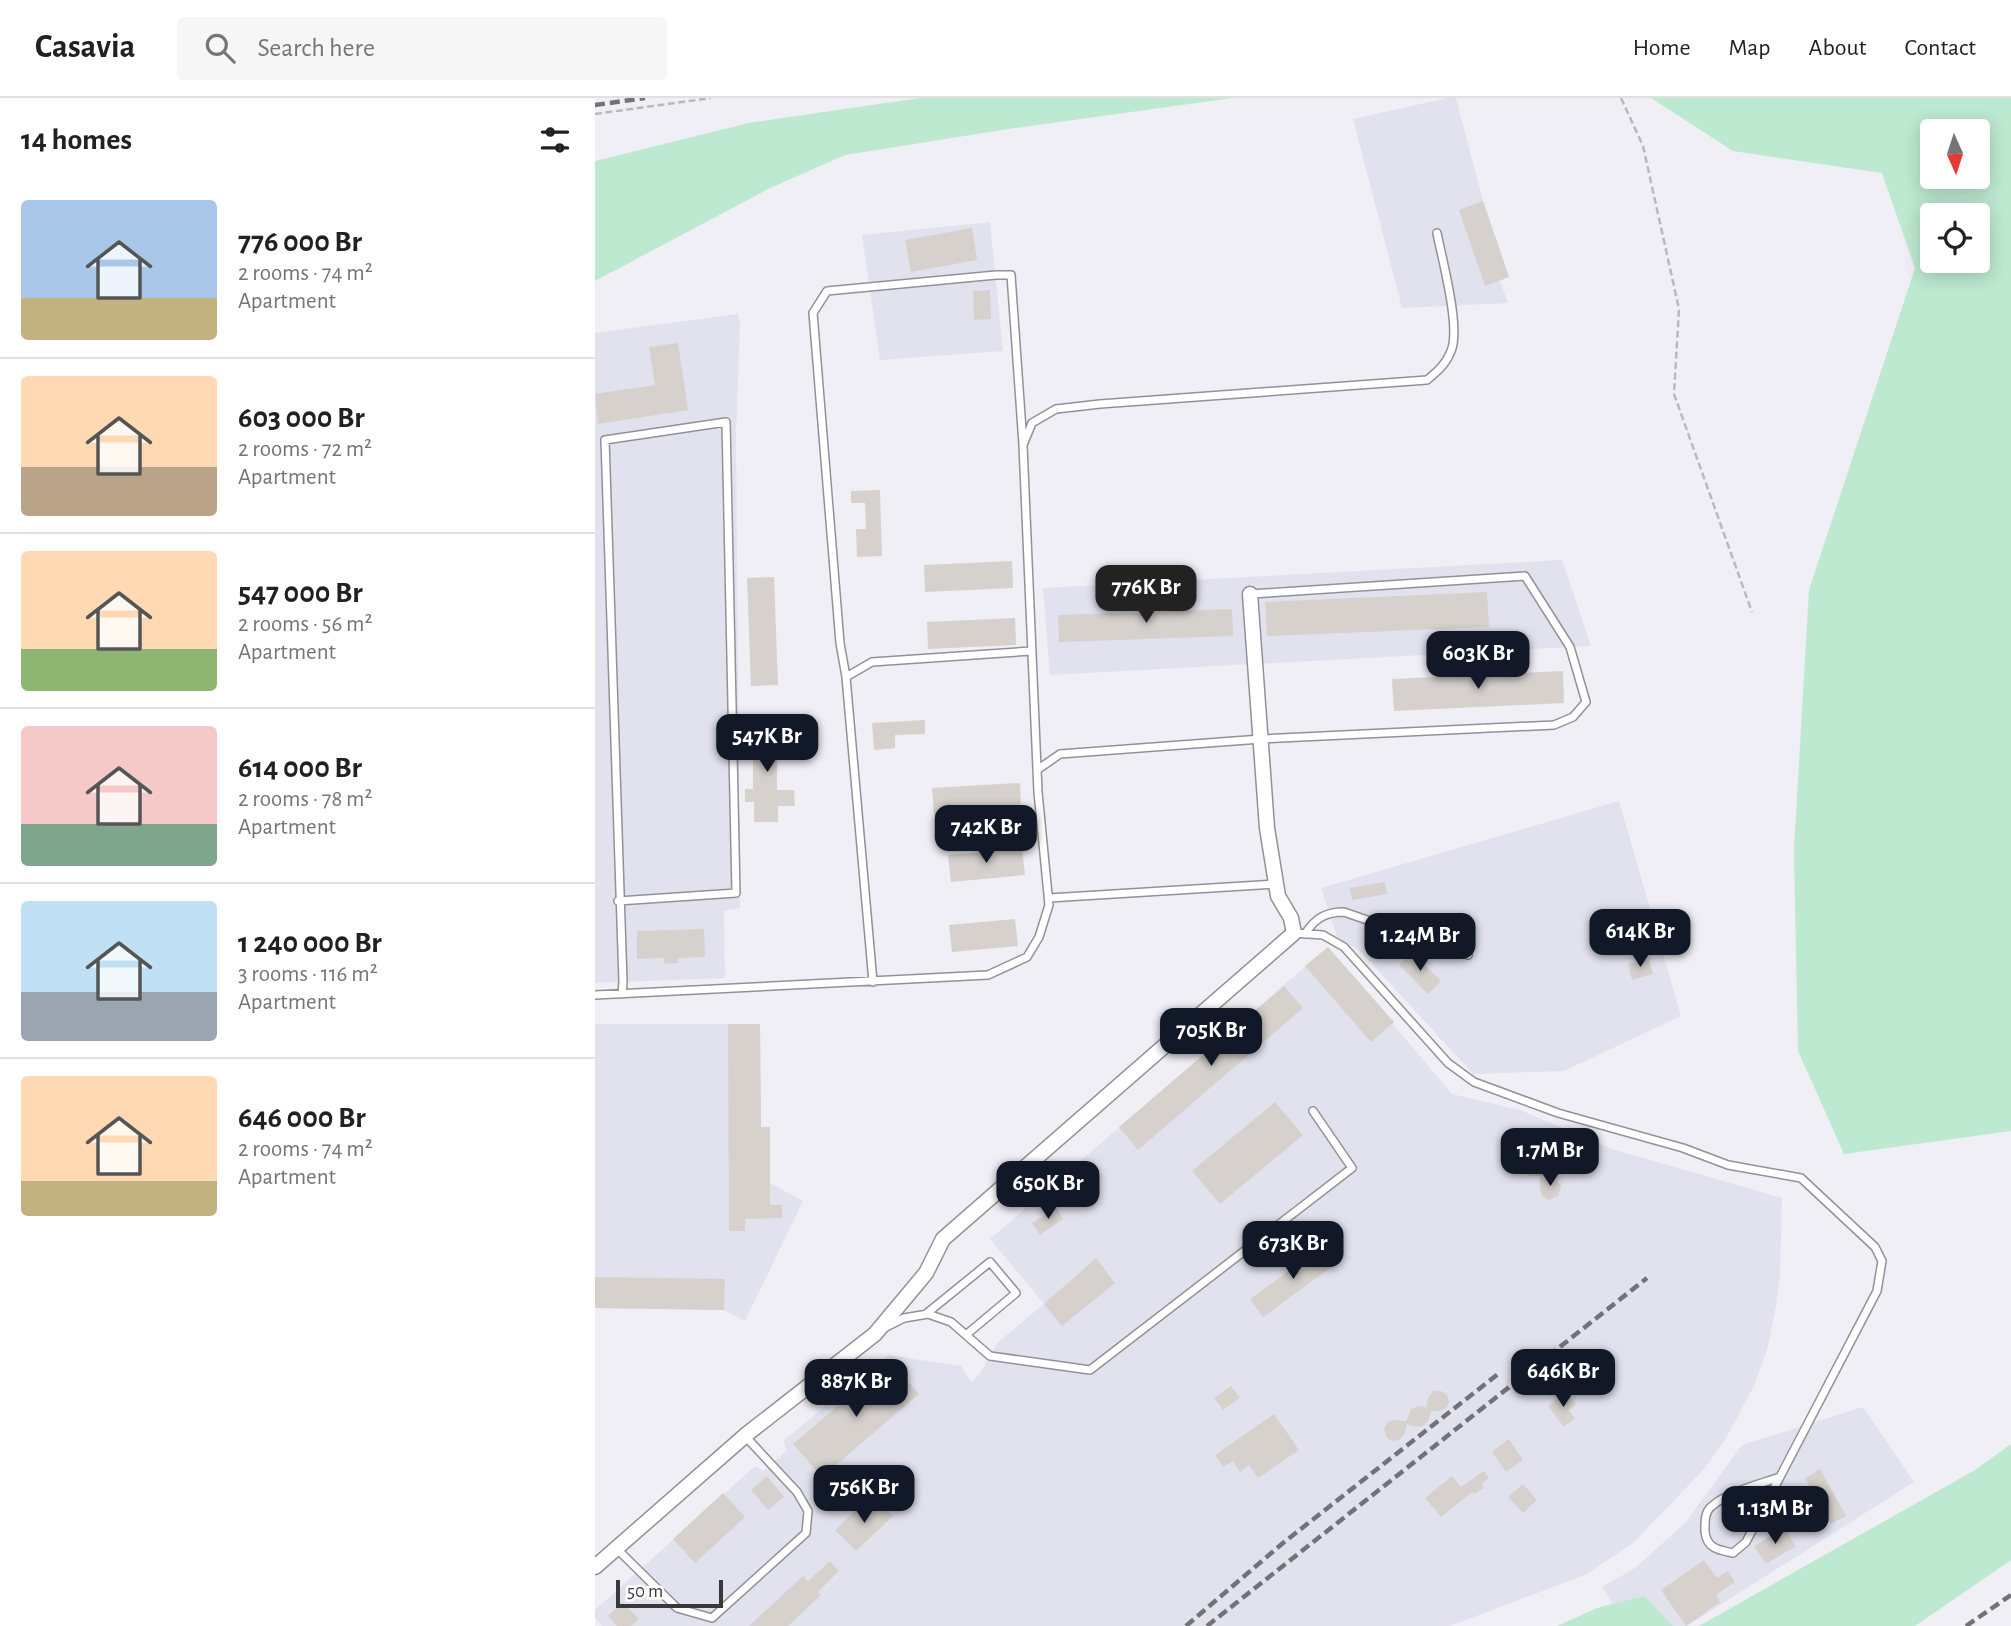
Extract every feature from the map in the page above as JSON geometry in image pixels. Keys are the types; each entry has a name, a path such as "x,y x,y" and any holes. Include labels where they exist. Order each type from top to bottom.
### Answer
{"street":[{"path":"595,1567 745,1436 874,1334 926,1273 943,1239 1299,933 1278,896 1267,828 1250,594"}],"lane":[{"path":"1023,445 1032,423 1056,409 1427,380 1443,367 1453,348 1451,306 1437,233"},
{"path":"595,995 873,982 988,975 1027,957 1039,937 1049,898 1037,770 1023,445 1011,275 827,291 813,313 840,643 846,677 873,982"},
{"path":"618,901 736,893 726,422 605,440 618,901 622,994"},
{"path":"1037,770 1060,754 1261,739 1554,724 1573,717 1586,702 1570,648 1525,576 1250,594"},
{"path":"846,677 872,662 1032,651"},
{"path":"1049,898 1276,884"},
{"path":"1299,933 1329,912 1345,912 1468,955"},
{"path":"1299,933 1323,935 1344,947 1448,1063 1475,1082 1559,1113 1683,1148 1728,1165 1801,1178 1875,1247 1882,1261 1877,1291 1780,1477 1746,1542 1733,1553 1714,1549 1706,1539 1704,1520 1710,1507 1749,1487 1780,1477"},
{"path":"874,1334 904,1318 926,1314 951,1322 990,1356 1090,1370 1352,1168 1313,1111"},
{"path":"926,1314 990,1262 1016,1293 967,1334"},
{"path":"616,1548 677,1608 712,1618 806,1533 808,1511 797,1492 745,1436"}],"path":[{"path":"595,114 711,98"},
{"path":"1621,98 1643,146 1679,309 1674,394 1752,612"}],"shaded area":[{"path":"1456,98 1483,201 1509,277 1500,281 1508,303 1402,308 1353,119"},
{"path":"990,222 1003,351 880,360 862,235"},
{"path":"738,314 740,324 736,434 740,908 724,911 725,978 595,983 595,333"},
{"path":"1562,560 1591,646 1050,675 1043,588"},
{"path":"1619,801 1681,1016 1564,1071 1473,1074 1361,952 1337,936 1321,888"},
{"path":"1328,947 1452,1094 1520,1110 1612,1149 1782,1198 1780,1275 1776,1306 1767,1350 1754,1386 1725,1440 1705,1468 1633,1543 1585,1575 1450,1626 602,1626 595,1617 595,1610 755,1466 763,1471 786,1451 784,1440 888,1355 961,1366 971,1382 981,1372 997,1343 1044,1304 990,1239"},
{"path":"595,1024 760,1024 761,1127 770,1183 803,1201 745,1321 724,1310 595,1308"},
{"path":"1863,1407 1914,1482 1687,1626 1627,1626 1602,1587 1635,1568 1686,1522 1742,1445"}],"green space":[{"path":"920,98 1232,98 845,155 770,188 595,281 595,161 749,123"},
{"path":"1651,98 2011,98 2011,1131 1844,1154 1798,1051 1794,850 1809,590 1915,268 1882,173 1733,151"},
{"path":"2011,1444 2011,1560 1915,1626 1699,1626 1975,1470"},
{"path":"1644,1596 1673,1626 1557,1626 1597,1608"}],"building":[{"path":"1483,201 1509,277 1485,286 1459,210"},
{"path":"972,228 977,260 911,272 905,240"},
{"path":"990,290 991,319 974,320 973,291"},
{"path":"678,343 688,410 598,424 595,394 655,385 649,347"},
{"path":"880,490 882,556 857,557 856,529 866,529 865,503 851,503 851,491"},
{"path":"1012,561 1013,588 925,592 924,565"},
{"path":"774,577 778,685 751,686 747,578"},
{"path":"1487,592 1489,627 1267,636 1265,602"},
{"path":"1232,609 1233,636 1059,642 1058,615"},
{"path":"1015,618 1016,645 928,649 927,622"},
{"path":"1563,671 1564,703 1394,711 1392,679"},
{"path":"753,719 777,719 777,790 794,790 795,806 778,806 778,822 754,822 754,802 745,802 745,789 753,789"},
{"path":"925,720 925,734 895,735 895,748 874,750 872,723"},
{"path":"1020,783 1021,811 934,815 932,788"},
{"path":"1022,848 1025,875 951,882 948,855"},
{"path":"1385,882 1387,894 1352,900 1350,888"},
{"path":"1015,919 1018,946 952,952 949,925"},
{"path":"704,929 705,957 678,958 678,963 664,964 664,958 637,959 637,931"},
{"path":"1328,947 1394,1022 1371,1042 1305,966"},
{"path":"1412,952 1441,981 1428,994 1399,965"},
{"path":"1649,959 1653,974 1632,980 1628,964"},
{"path":"1284,986 1303,1008 1138,1150 1119,1127"},
{"path":"728,1024 760,1024 761,1127 770,1127 770,1205 782,1205 782,1218 745,1219 745,1231 729,1231"},
{"path":"1275,1102 1303,1135 1220,1204 1192,1171"},
{"path":"1526,1156 1539,1160 1542,1176 1529,1176 1521,1171 1521,1161"},
{"path":"1540,1178 1557,1180 1561,1186 1558,1196 1549,1200 1543,1197"},
{"path":"1056,1208 1063,1219 1040,1235 1032,1223"},
{"path":"1324,1245 1337,1263 1263,1317 1250,1299"},
{"path":"1096,1258 1115,1283 1062,1326 1044,1304"},
{"path":"595,1277 725,1279 724,1310 595,1308"},
{"path":"890,1361 919,1394 822,1477 793,1444"},
{"path":"1231,1386 1240,1398 1223,1410 1214,1398"},
{"path":"1434,1391 1447,1395 1449,1402 1446,1408 1431,1411 1423,1426 1407,1424 1404,1435 1399,1440 1392,1441 1387,1438 1384,1429 1387,1423 1393,1420 1406,1421 1411,1409 1426,1407 1429,1396"},
{"path":"1566,1392 1576,1404 1568,1410 1575,1418 1564,1427 1548,1406"},
{"path":"1274,1414 1299,1450 1258,1478 1249,1465 1240,1472 1233,1461 1223,1467 1215,1455"},
{"path":"1509,1439 1523,1460 1506,1472 1492,1452"},
{"path":"1820,1469 1846,1516 1831,1524 1805,1478"},
{"path":"1484,1471 1489,1478 1482,1484 1484,1488 1474,1494 1472,1492 1441,1517 1425,1498 1452,1476 1461,1487"},
{"path":"767,1476 784,1497 768,1510 751,1490"},
{"path":"1523,1484 1537,1500 1523,1513 1508,1497"},
{"path":"723,1493 745,1517 695,1563 673,1539"},
{"path":"877,1500 893,1516 856,1551 835,1530 858,1508 862,1513"},
{"path":"1784,1527 1796,1546 1766,1564 1754,1546"},
{"path":"1704,1560 1717,1578 1728,1571 1735,1582 1716,1595 1720,1602 1686,1626 1661,1590"},
{"path":"830,1561 839,1571 818,1592 821,1595 788,1626 749,1626 803,1576 808,1581"},
{"path":"623,1602 639,1619 631,1626 617,1626 608,1616"}],"railway":[{"path":"595,105 645,98"},
{"path":"1207,1626 1647,1278"},
{"path":"1186,1626 1283,1543 1498,1374"},
{"path":"1966,1626 2011,1595"}]}
